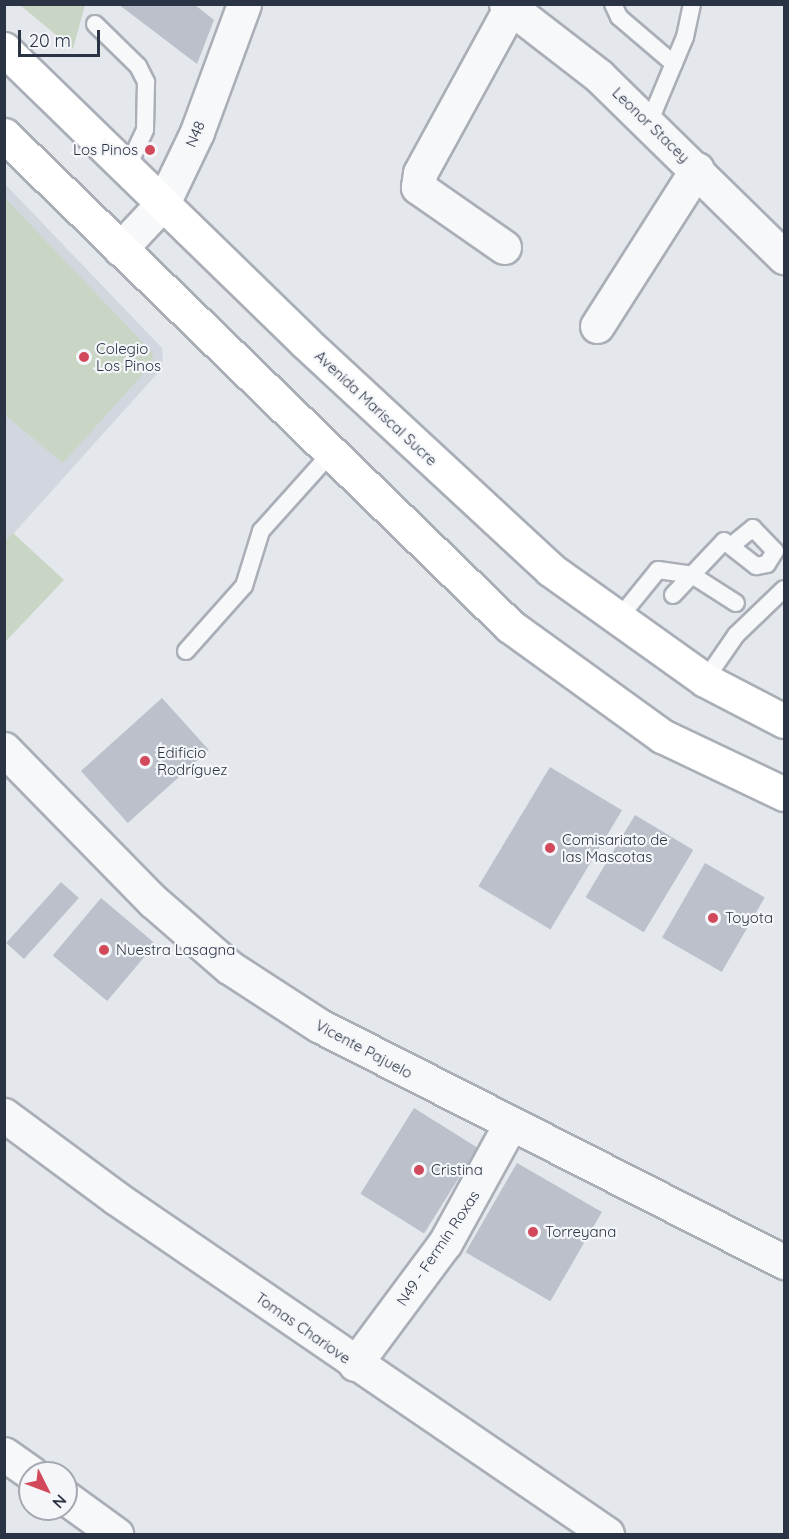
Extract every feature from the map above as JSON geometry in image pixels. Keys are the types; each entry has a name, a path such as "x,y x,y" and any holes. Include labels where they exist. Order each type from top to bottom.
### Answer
{"main road":[{"name":"Avenida Mariscal Sucre","path":"4,49 551,570 705,680 784,721"},
{"path":"4,135 510,626 662,736 784,795"}],"street":[{"name":"N48","path":"120,249 164,203 197,132 244,4"},
{"name":"Leonor Stacey","path":"508,6 599,76 697,169 784,257"},
{"path":"504,247 418,187 420,173 508,6"},
{"path":"597,326 697,169"},
{"name":"Vicente Pajuelo","path":"4,748 153,901 229,967 320,1026 510,1125 784,1262"},
{"name":"Tomas Chariove","path":"4,1115 355,1364 607,1534"},
{"name":"N49 - Fermín Roxas","path":"355,1364 445,1243 510,1125"},
{"path":"4,1454 18,1464"},
{"path":"78,1507 116,1534"}],"lane":[{"path":"613,4 619,17 674,64"},
{"path":"649,123 674,64 692,4"},
{"path":"94,24 138,66 146,82 145,130 127,168"},
{"path":"186,651 244,586 261,531 331,453"},
{"path":"673,595 719,544 732,545"},
{"path":"619,618 658,570 692,575 736,603"},
{"path":"705,680 735,635 784,589"}],"shaded area":[{"name":"Colegio Los Pinos","path":"5,184 162,348 163,367 5,543"}],"green space":[{"path":"20,5 85,5 73,49"},
{"name":"Colegio Los Pinos","path":"5,198 152,352 153,363 63,463 5,415"},
{"path":"13,533 64,580 5,642 5,542"}],"building":[{"path":"118,4 194,4 214,20 197,64"},
{"name":"Edificio Rodríguez","path":"162,698 209,750 128,823 81,771"},
{"name":"Comisariato de las Mascotas","path":"550,767 622,810 550,929 478,886"},
{"path":"635,815 693,850 644,932 586,897"},
{"name":"Toyota","path":"705,863 765,898 722,972 662,937"},
{"path":"61,882 79,898 24,959 6,943"},
{"name":"Nuestra Lasagna","path":"101,898 155,944 107,1001 53,955"},
{"name":"Cristina","path":"414,1108 478,1148 424,1233 360,1194"},
{"name":"Torreyana","path":"517,1163 602,1212 550,1301 466,1252"}],"place":[{"name":"Los Pinos","path":"150,150"},
{"name":"Colegio Los Pinos","path":"84,357"},
{"name":"Edificio Rodríguez","path":"145,761"},
{"name":"Comisariato de las Mascotas","path":"550,848"},
{"name":"Toyota","path":"713,918"},
{"name":"Nuestra Lasagna","path":"104,950"},
{"name":"Cristina","path":"419,1170"},
{"name":"Torreyana","path":"533,1232"}]}
